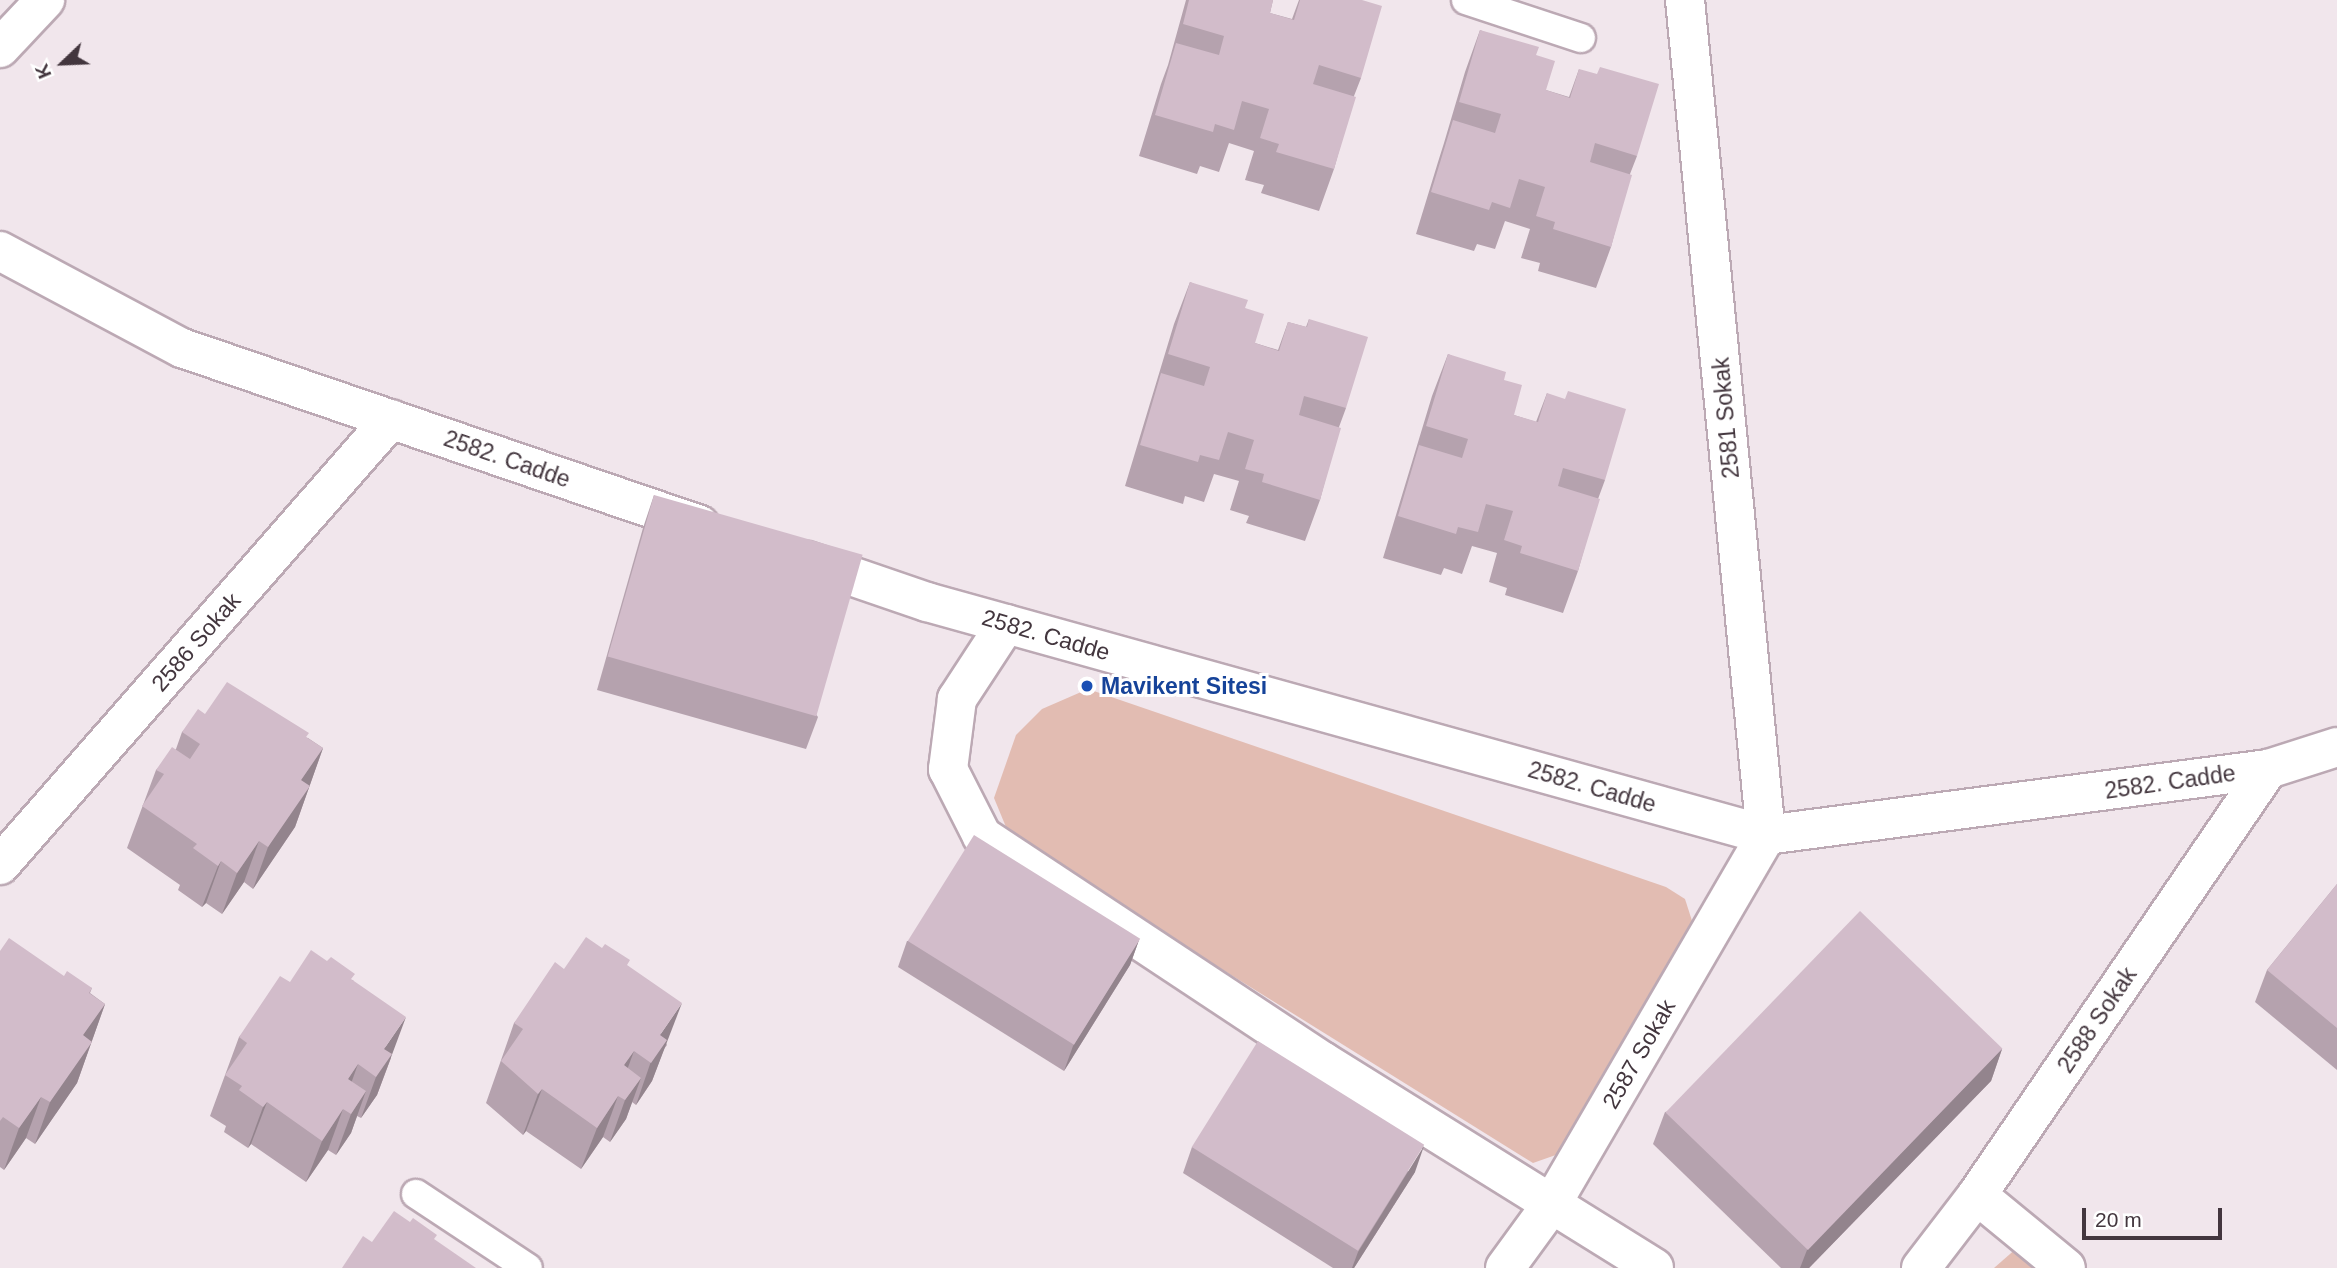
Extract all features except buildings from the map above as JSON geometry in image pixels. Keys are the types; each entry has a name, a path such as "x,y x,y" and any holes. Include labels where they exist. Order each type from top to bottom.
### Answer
{"street":[{"path":"0,48 45,0"},
{"name":"2581 Sokak","path":"1685,0 1766,835"},
{"name":"2582. Cadde","path":"0,251 182,348 733,536"},
{"name":"2586 Sokak","path":"0,865 391,419"},
{"name":"2582. Cadde","path":"772,549 1006,624 1766,835 2268,769 2337,747"},
{"path":"1006,624 957,699 948,769 982,836 1551,1205 1654,1268"},
{"name":"2588 Sokak","path":"1921,1268 1977,1195 2268,769"},
{"name":"2587 Sokak","path":"1505,1268 1551,1205 1766,835"},
{"path":"1977,1195 2066,1268"}],"lane":[{"path":"1466,0 1581,38"},
{"path":"416,1195 527,1268"}],"shaded area":[{"path":"1088,689 1666,887 1685,899 1694,927 1570,1150 1533,1163 1024,846 1006,827 994,798 1016,735 1042,709"},
{"path":"2018,1247 2042,1268 1994,1268"}],"place":[{"name":"Mavikent Sitesi","path":"1087,686"}]}
